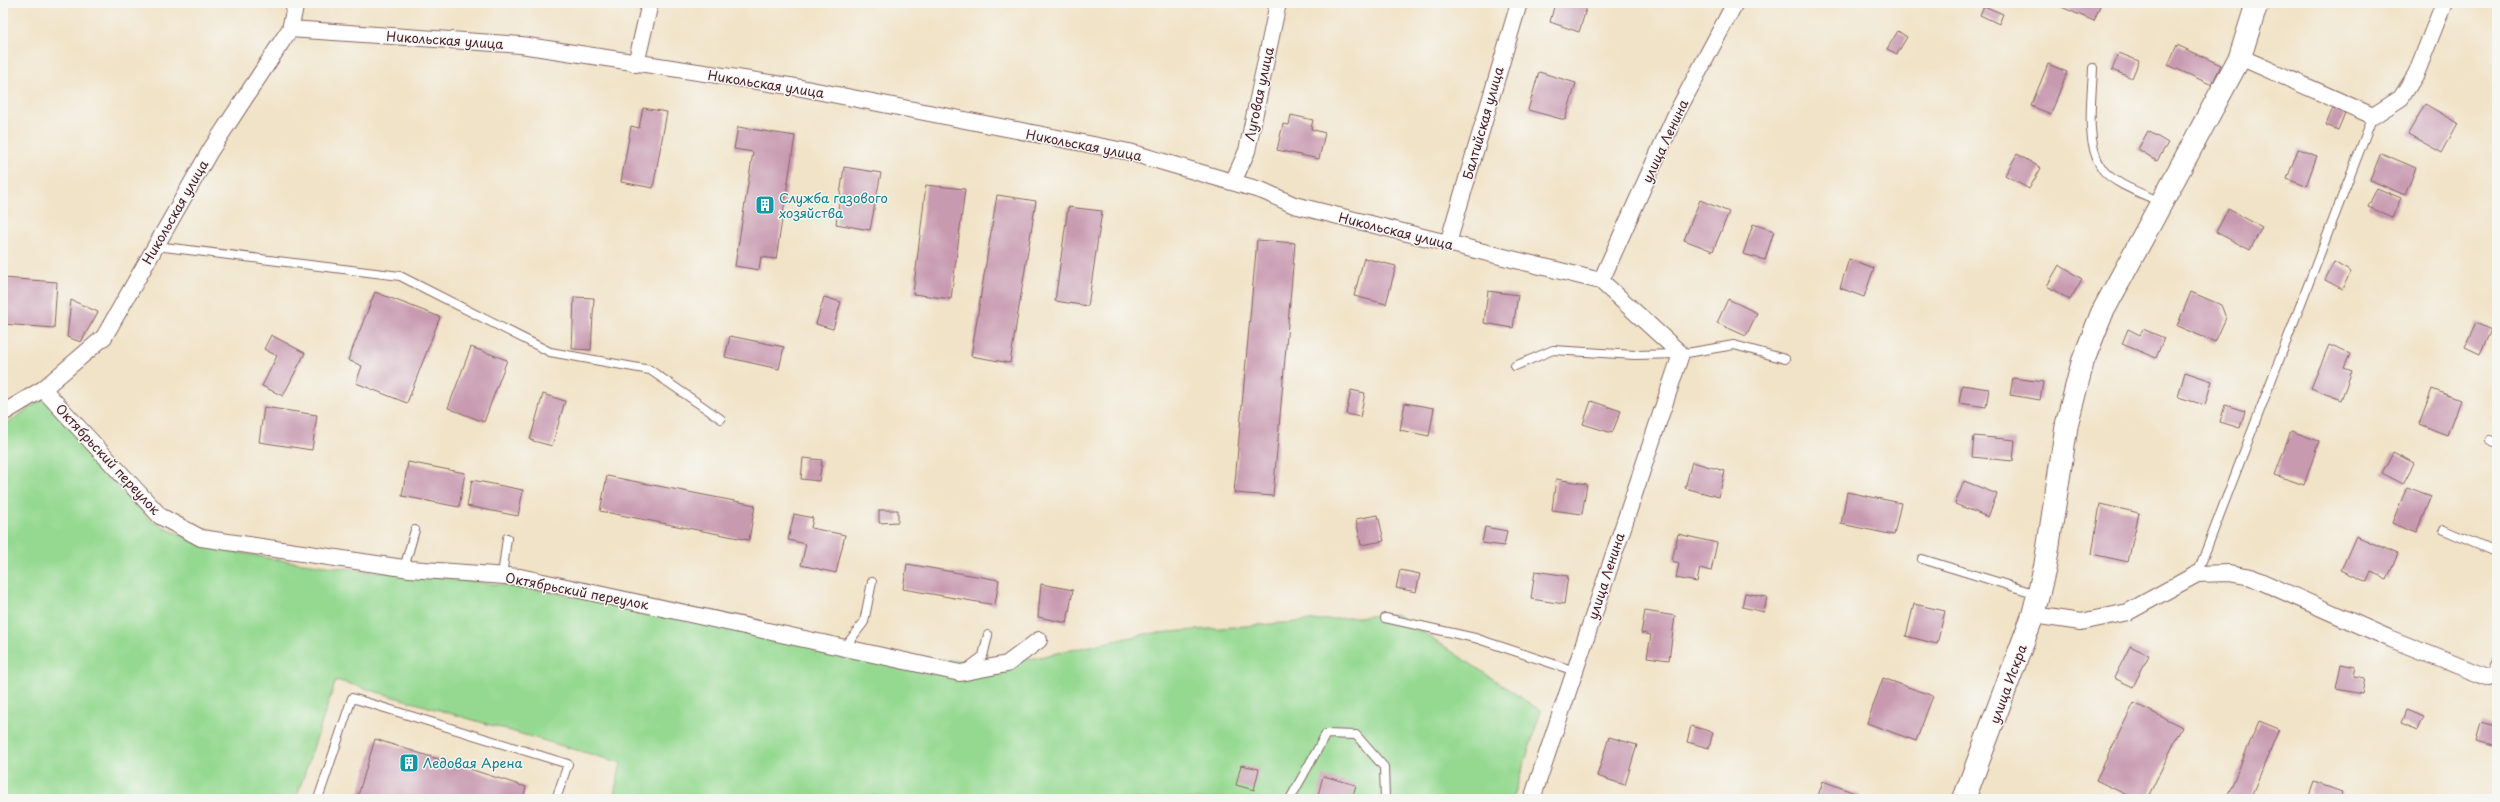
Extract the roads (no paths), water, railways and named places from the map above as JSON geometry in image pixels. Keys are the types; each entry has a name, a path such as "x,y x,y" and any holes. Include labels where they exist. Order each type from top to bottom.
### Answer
{"street":[{"path":"290,28 296,3"},
{"path":"636,64 650,3"},
{"name":"Луговая улица","path":"1233,182 1247,151 1278,3"},
{"name":"Балтийская улица","path":"1448,243 1519,3"},
{"name":"улица Ленина","path":"1601,281 1675,116 1735,3"},
{"name":"улица Искра","path":"1964,799 2033,615 2045,567 2067,423 2083,361 2102,313 2240,57 2257,3"},
{"path":"2240,57 2373,116 2401,98 2416,74 2444,3"},
{"name":"Никольская улица","path":"3,413 43,389 104,337 210,151 290,28 521,45 636,64 796,87 1129,152 1263,191 1294,205 1601,281 1681,354"},
{"name":"улица Ленина","path":"1532,799 1681,354"},
{"name":"Октябрьский переулок","path":"43,389 160,516 201,538 404,568 520,577 960,673 1007,664 1039,640"},
{"path":"2033,615 2081,622 2128,612 2198,574 2229,573 2251,576 2391,639 2493,679"}],"lane":[{"path":"2093,68 2091,134 2101,168 2125,186 2162,202"},
{"path":"2198,574 2373,116"},
{"path":"156,246 400,276 550,352 650,370 721,419"},
{"path":"1515,366 1553,350 1634,355 1681,354 1734,345 1785,359"},
{"path":"404,568 415,530"},
{"path":"2444,530 2497,553"},
{"path":"502,576 507,538"},
{"path":"1922,559 2038,594"},
{"path":"844,648 864,622 872,582"},
{"path":"1385,618 1475,638 1575,671"},
{"path":"960,673 983,656 988,635"},
{"path":"2493,679 2497,662"},
{"path":"318,799 352,698 568,764 556,799"},
{"path":"1290,799 1326,734 1356,735 1384,767 1385,799"}],"place":[{"name":"Служба газового хозяйства","path":"765,205"},
{"name":"Ледовая Арена","path":"409,763"}]}
